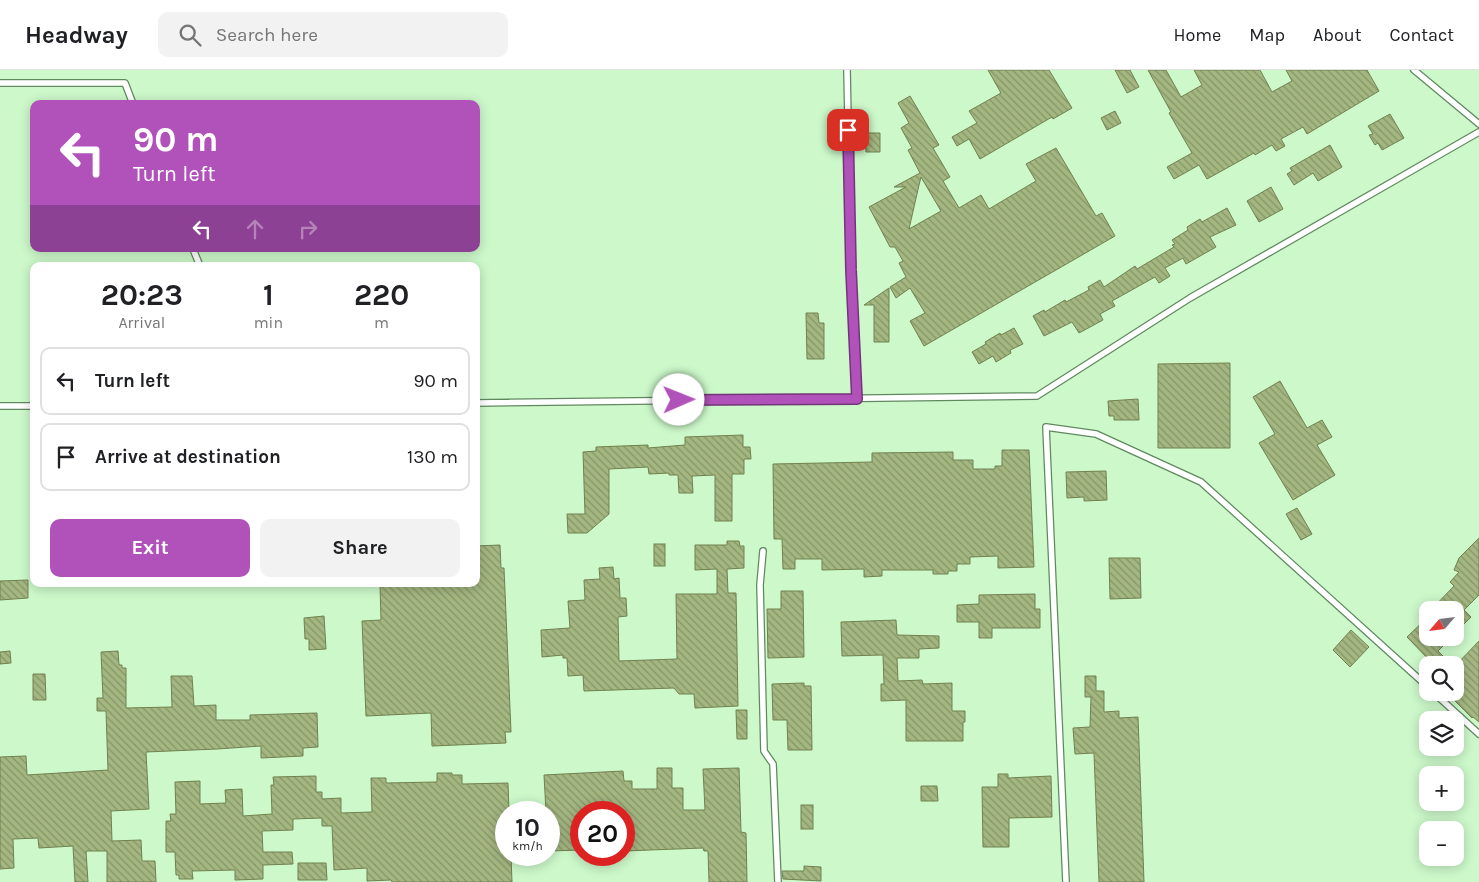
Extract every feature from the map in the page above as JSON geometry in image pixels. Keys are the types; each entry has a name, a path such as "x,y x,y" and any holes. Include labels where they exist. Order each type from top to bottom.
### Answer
{"lane":[{"path":"848,70 851,270 857,399"},
{"path":"1414,70 1479,124"},
{"path":"0,83 125,83 131,100"},
{"path":"480,403 1037,396 1190,298 1479,132"},
{"path":"0,406 30,406"},
{"path":"1066,882 1046,427 1096,434 1201,482 1419,679"},
{"path":"763,551 760,585 764,750 773,764 778,882"},
{"path":"1443,701 1479,734"}],"building":[{"path":"988,70 1049,70 1072,108 1053,119 1052,117 980,159 969,139 957,146 952,137 977,123 969,111 1001,93"},
{"path":"1115,70 1130,70 1139,87 1127,93"},
{"path":"1148,70 1166,70 1181,97 1202,85 1194,70 1260,70 1272,92 1292,81 1286,70 1367,70 1379,91 1307,134 1303,127 1281,139 1285,146 1276,151 1272,145 1207,179 1199,165 1174,179 1167,167 1192,153 1169,113 1171,112"},
{"path":"910,96 939,145 933,148 950,177 943,181 959,208 981,195 989,209 1036,181 1026,164 1056,148 1096,216 1102,213 1115,236 924,346 910,321 925,313 910,288 896,298 890,287 906,277 899,263 903,261 895,247 890,247 869,207 906,187 894,187 920,173 908,150 912,148 901,128 909,123 898,103","holes":["921,177 941,211 909,229"]},
{"path":"1115,111 1121,123 1107,130 1101,118"},
{"path":"1390,114 1404,138 1382,150 1378,143 1375,145 1369,135 1373,134 1368,126"},
{"path":"864,133 880,133 880,152 866,152"},
{"path":"1330,145 1342,167 1318,181 1313,173 1294,185 1287,174 1292,171 1290,168"},
{"path":"1271,187 1283,209 1259,222 1247,201"},
{"path":"1227,208 1236,225 1210,237 1216,247 1186,264 1183,258 1165,268 1170,276 1159,283 1155,277 1112,301 1115,306 1100,314 1103,320 1079,333 1072,322 1044,336 1033,316 1089,290 1088,287 1100,280 1104,287 1135,266 1137,269 1174,247 1172,245 1175,244 1172,240 1188,230 1187,227 1200,219 1202,222"},
{"path":"889,288 889,342 874,342 874,305 864,305"},
{"path":"806,313 818,313 819,323 824,323 824,359 807,359"},
{"path":"1014,328 1023,344 1010,350 1011,353 996,362 993,356 979,364 972,352 1000,333 1001,335"},
{"path":"1230,363 1230,448 1158,448 1158,364"},
{"path":"1280,381 1307,428 1322,420 1332,437 1317,445 1335,475 1293,500 1259,443 1275,434 1253,397"},
{"path":"1138,399 1139,420 1114,420 1114,416 1109,416 1108,401"},
{"path":"743,435 743,447 750,447 751,459 744,459 744,474 732,474 732,521 715,521 715,475 692,476 693,493 679,493 678,475 669,475 669,473 649,474 648,467 609,469 609,514 587,533 568,533 567,514 585,514 583,452 596,451 596,447 648,445 648,448 685,445 685,437"},
{"path":"1002,450 1029,450 1034,567 998,568 998,556 970,557 970,564 957,564 957,571 948,571 948,574 933,574 933,570 882,570 882,576 864,577 864,569 822,570 822,559 795,559 795,569 783,569 782,539 774,539 773,464 872,462 872,453 953,452 953,460 973,460 973,469 995,469 995,466 1002,466"},
{"path":"1106,471 1107,500 1084,501 1084,497 1067,498 1066,472"},
{"path":"1297,508 1312,534 1301,540 1286,514"},
{"path":"1479,538 1479,595 1464,610 1464,601 1440,601 1454,586 1450,582 1459,572 1454,570 1459,558"},
{"path":"727,541 739,541 740,546 744,546 744,568 727,569 728,593 736,593 738,706 695,708 694,694 679,694 674,688 584,691 583,675 568,676 567,658 563,658 563,655 542,657 541,630 570,628 568,601 585,600 584,580 600,579 599,568 613,567 614,579 619,578 620,598 626,598 627,616 618,617 619,661 677,659 676,594 717,594 717,569 695,570 695,545 727,545"},
{"path":"654,544 665,544 665,566 654,566"},
{"path":"500,545 501,568 504,568 511,732 505,732 506,743 432,746 431,713 366,716 362,621 381,620 380,587 480,587 480,546"},
{"path":"1109,558 1140,558 1141,598 1110,599"},
{"path":"28,580 28,598 0,600 0,581"},
{"path":"781,591 803,591 804,657 768,658 767,609 781,609"},
{"path":"1035,594 1035,609 1040,609 1040,628 992,628 992,638 979,638 979,622 957,622 957,605 979,604 979,595"},
{"path":"1464,610 1471,617 1464,624"},
{"path":"324,616 326,649 309,650 309,639 305,639 304,618"},
{"path":"896,620 897,635 939,636 939,648 919,649 919,658 897,658 898,681 922,680 923,684 952,683 952,711 965,711 963,741 906,741 906,700 881,701 881,684 884,684 883,655 842,656 841,622"},
{"path":"1419,626 1419,646 1443,646 1438,651 1443,656 1425,656 1407,637"},
{"path":"1351,630 1369,647 1350,667 1333,650"},
{"path":"1479,641 1479,722 1472,718 1455,701 1464,701 1464,657"},
{"path":"10,651 11,663 0,664 0,652"},
{"path":"118,651 119,665 122,665 122,668 126,668 126,708 172,707 171,676 192,676 194,706 216,705 216,720 250,720 250,715 317,713 318,747 303,748 303,756 261,758 261,746 146,752 149,809 111,811 112,841 141,840 142,861 155,861 156,882 107,882 107,851 86,851 88,882 75,882 73,846 39,848 38,838 13,839 14,868 0,869 0,757 26,756 27,775 108,770 106,711 97,711 97,698 103,698 101,652"},
{"path":"33,674 45,674 46,700 33,700"},
{"path":"1085,676 1096,676 1096,691 1104,691 1104,712 1119,711 1119,718 1138,717 1144,882 1099,882 1094,753 1075,754 1073,728 1090,727 1091,697 1085,697"},
{"path":"804,683 804,686 811,686 812,750 788,750 787,720 773,720 772,684"},
{"path":"736,710 747,710 747,739 737,739"},
{"path":"657,768 672,768 672,788 683,788 683,810 705,810 703,769 739,768 741,832 746,833 747,882 709,882 708,851 704,851 703,848 635,851 635,801 570,801 570,850 560,851 560,801 545,801 544,775 623,771 624,781 632,781 632,789 657,789"},
{"path":"437,773 452,773 452,775 462,775 462,784 508,783 509,801 495,801 495,866 511,866 512,882 367,881 367,868 334,870 332,826 322,826 322,818 293,819 293,830 262,831 263,852 292,852 293,864 263,865 263,879 235,880 235,870 192,871 193,879 179,879 179,875 176,875 175,852 166,852 166,821 171,821 170,814 176,814 175,782 200,781 200,804 226,803 225,790 242,789 243,816 272,814 271,785 274,785 273,777 316,776 316,792 322,792 322,799 341,798 341,813 372,812 371,778 386,778 386,783 437,782"},
{"path":"998,774 1008,774 1008,778 1051,776 1052,817 1009,818 1009,847 983,847 982,787 998,787"},
{"path":"921,786 937,786 938,801 921,801"},
{"path":"801,805 813,805 813,829 801,829"},
{"path":"298,863 326,863 327,880 298,880"},
{"path":"804,866 821,867 821,881 783,879 782,871 804,871"}],"route":[{"path":"679,400 857,399 851,270 848,130"}]}
